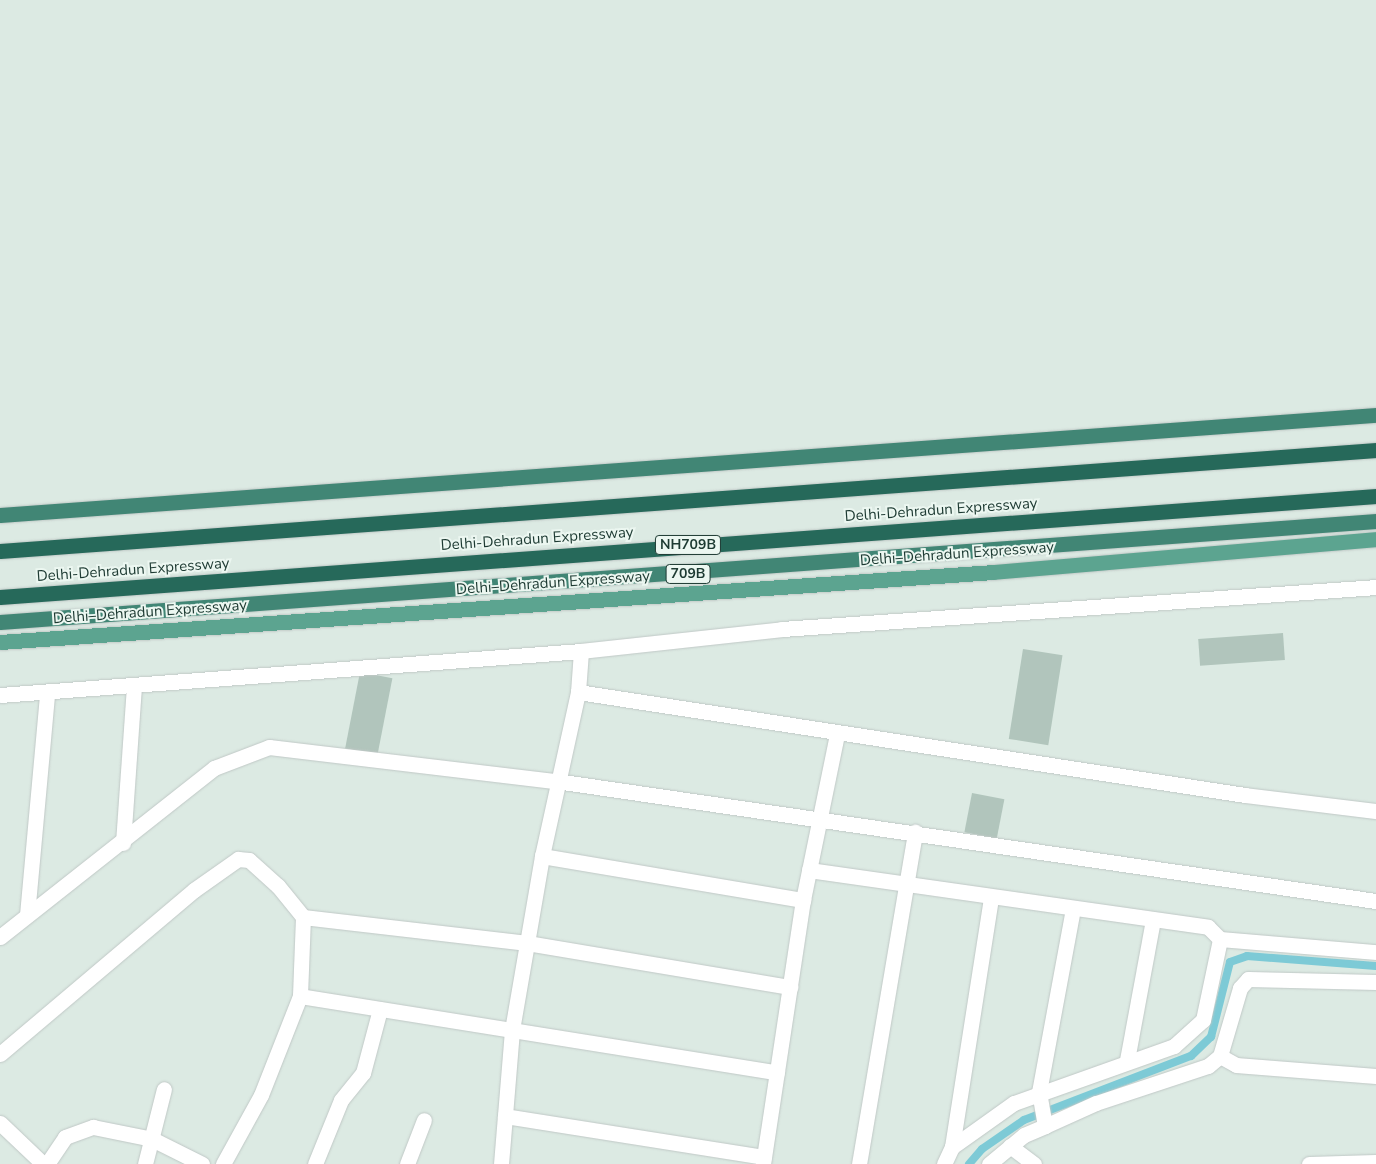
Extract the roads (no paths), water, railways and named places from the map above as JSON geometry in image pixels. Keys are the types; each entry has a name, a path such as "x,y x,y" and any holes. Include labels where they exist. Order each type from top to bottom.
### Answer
{"highway":[{"path":"0,515 1376,415"},
{"name":"Delhi-Dehradun Expressway","path":"0,551 1376,450"},
{"name":"Delhi-Dehradun Expressway","path":"0,597 1376,496"},
{"name":"Delhi–Dehradun Expressway","path":"0,622 1376,521"}],"main road":[{"path":"0,642 1186,557 1376,539"}],"street":[{"path":"0,695 47,694 581,651 782,629 1376,587"},
{"path":"501,1164 512,1030 556,781 578,692 581,651"},
{"path":"123,843 134,686"},
{"path":"578,692 837,734 1376,811"},
{"path":"27,915 47,694"},
{"path":"505,1116 763,1160 803,900 818,818 837,734"},
{"path":"0,938 27,915 123,843 214,768 269,747 556,781 915,832 1376,901"},
{"path":"859,1164 915,832"},
{"path":"542,856 803,900"},
{"path":"0,1054 194,890 238,859 260,868 302,917 300,996 261,1095 223,1164"},
{"path":"809,870 991,899 1208,927 1220,939 1376,952"},
{"path":"944,1164 952,1147 991,899"},
{"path":"1041,1111 1073,909"},
{"path":"302,917 527,943 790,987"},
{"path":"1128,1060 1153,920"},
{"path":"989,1164 1010,1146 1041,1111 1128,1060 1174,1046 1203,1020 1220,939"},
{"path":"952,1147 1014,1103 1041,1111 1096,1103 1208,1066 1220,1056 1240,988 1248,979 1376,982"},
{"path":"300,996 777,1072"},
{"path":"315,1164 341,1100 363,1073 380,1009"},
{"path":"1220,1056 1236,1065 1376,1076"},
{"path":"145,1164 164,1089"},
{"path":"407,1164 424,1120"},
{"path":"0,1123 45,1164 65,1137 76,1130 93,1127 152,1139 202,1164"},
{"path":"1010,1146 1034,1164"},
{"path":"1309,1164 1376,1162"}],"waterway":[{"path":"969,1164 982,1149 1024,1120 1191,1056 1211,1037 1230,962 1247,956 1376,966"}]}
